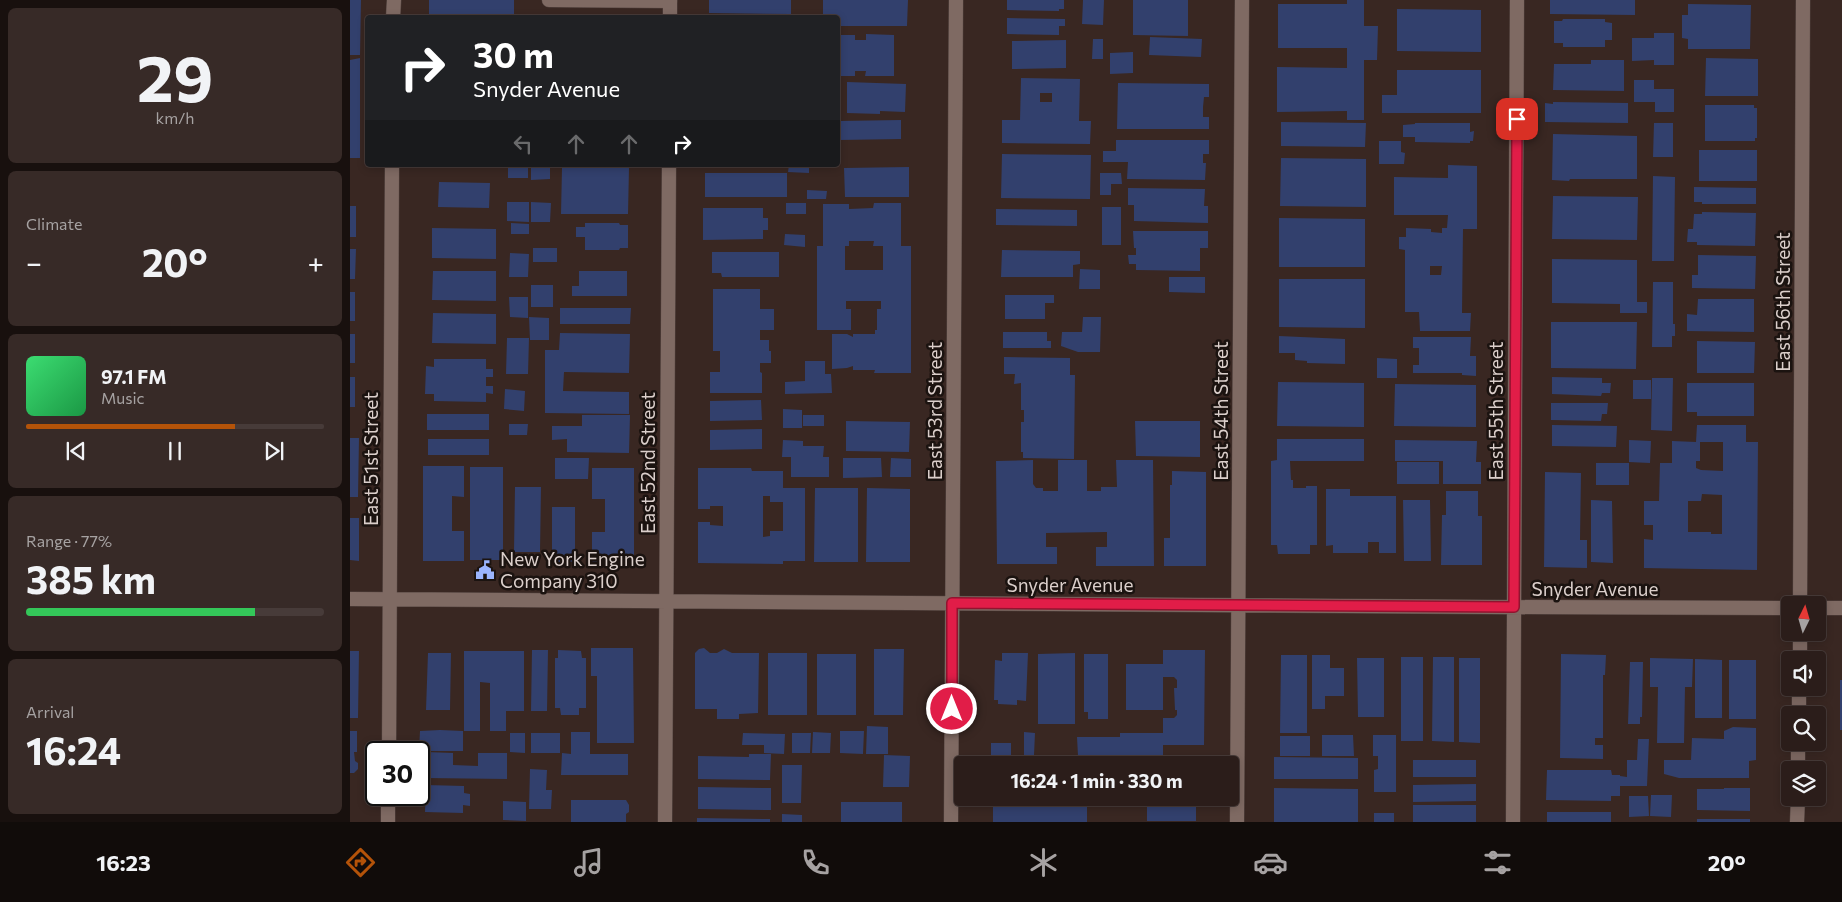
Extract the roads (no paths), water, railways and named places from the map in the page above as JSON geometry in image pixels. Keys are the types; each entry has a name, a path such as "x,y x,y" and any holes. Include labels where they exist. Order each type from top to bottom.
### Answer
{"street":[{"path":"393,15 394,0"},
{"path":"549,0 670,1 670,15"},
{"name":"East 53rd Street","path":"951,822 956,0"},
{"name":"East 54th Street","path":"1237,822 1242,0"},
{"name":"East 55th Street","path":"1513,822 1517,0"},
{"name":"East 56th Street","path":"1800,596 1803,0"},
{"name":"East 51st Street","path":"388,741 392,167"},
{"name":"East 52nd Street","path":"665,822 669,167"},
{"name":"Snyder Avenue","path":"350,599 1781,608"},
{"path":"1826,608 1842,608"},
{"path":"388,806 388,822"},
{"path":"1797,822 1798,806"}],"place":[{"name":"New York Engine Company 310","path":"485,570"}]}
